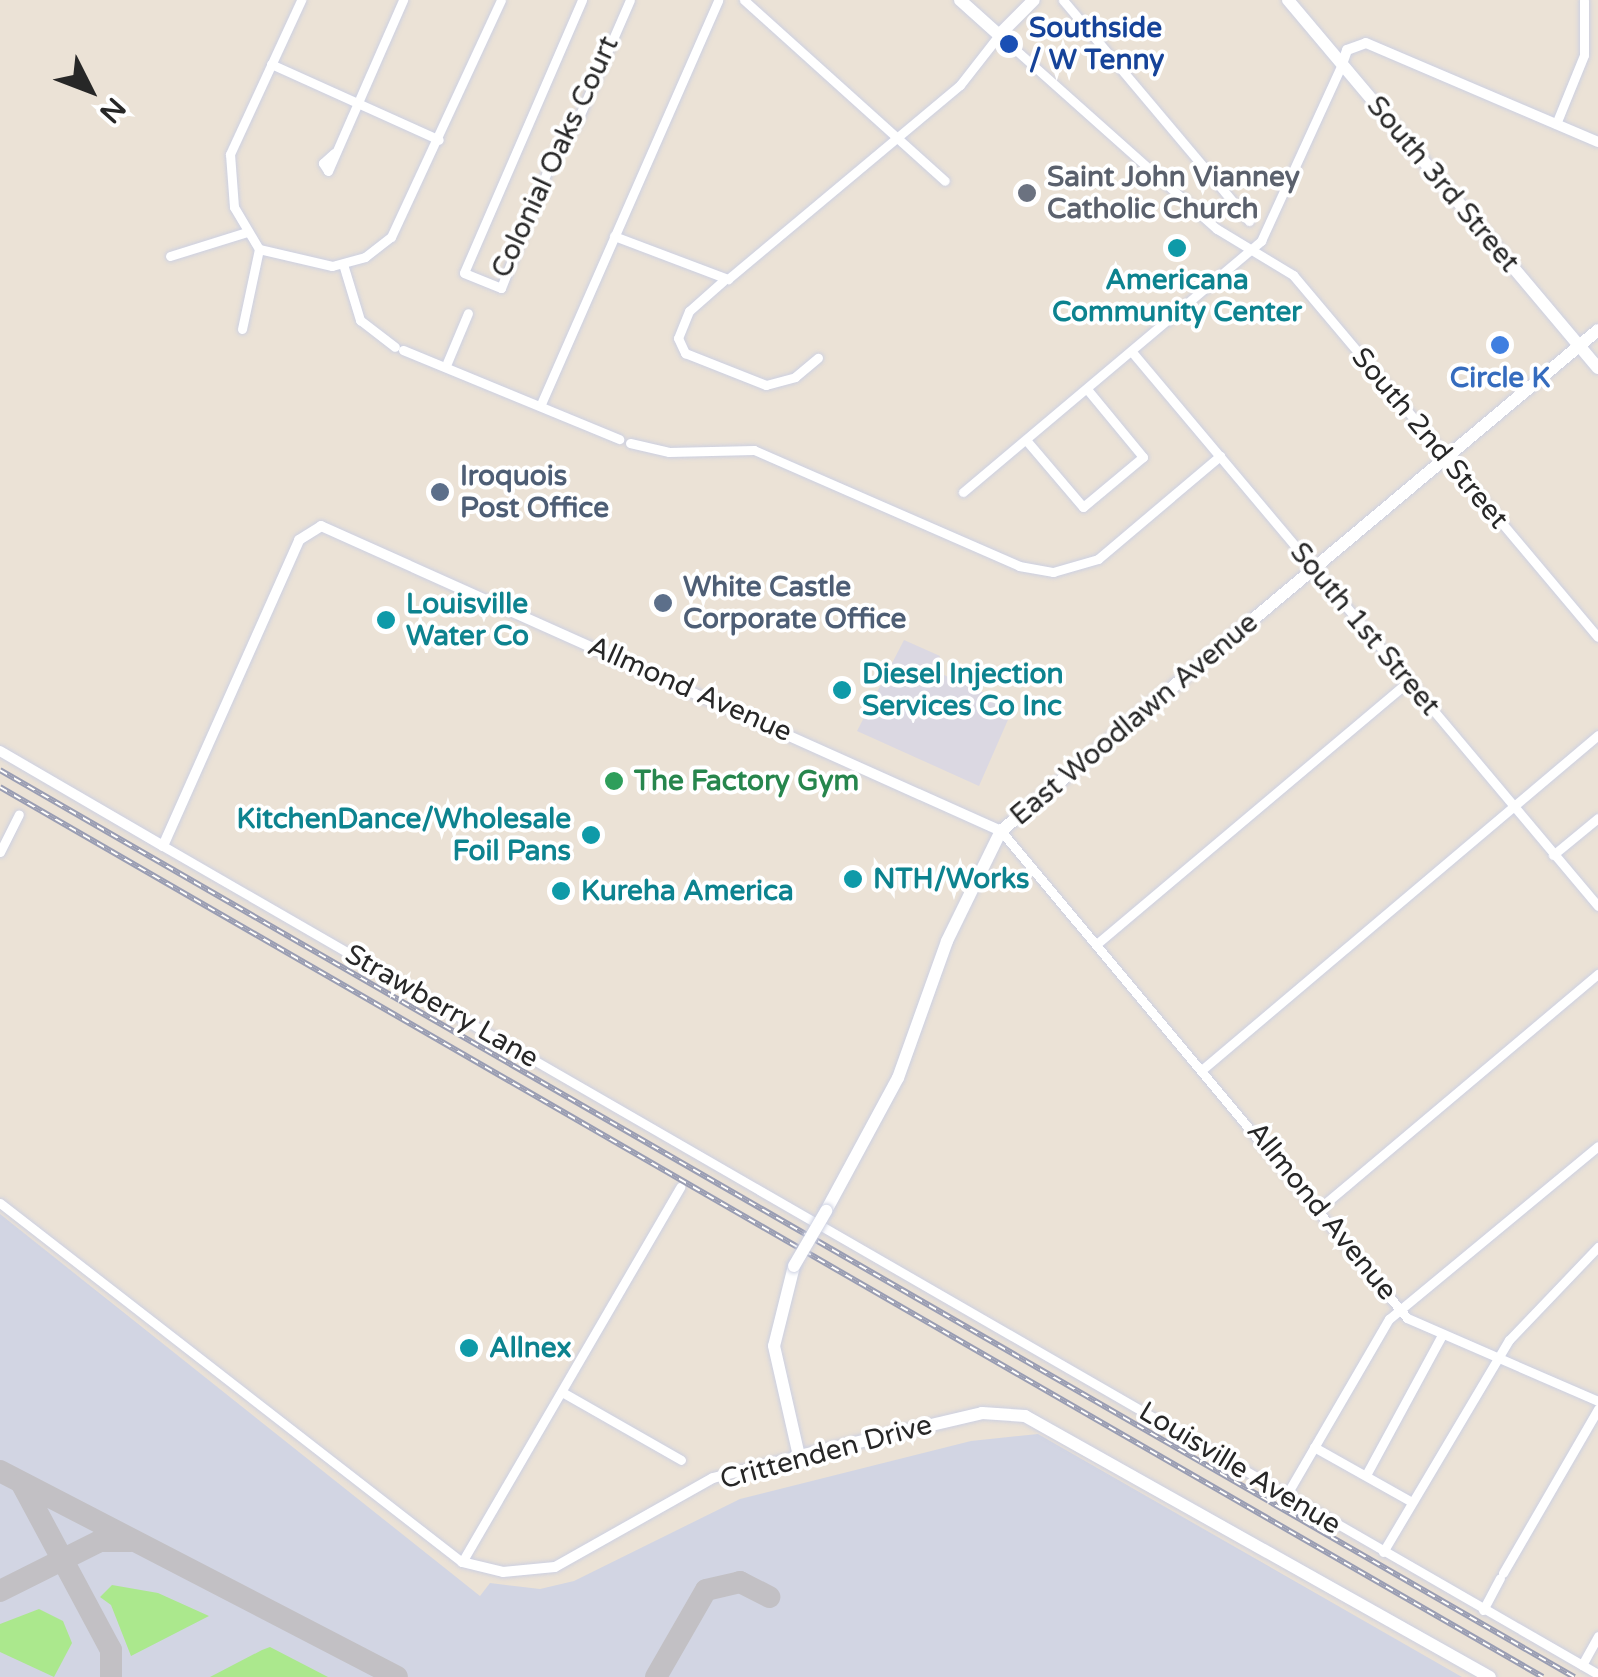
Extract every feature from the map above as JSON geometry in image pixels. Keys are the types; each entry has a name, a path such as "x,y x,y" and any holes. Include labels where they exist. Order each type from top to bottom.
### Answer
{"main road":[{"path":"960,0 999,35 1034,0"},
{"name":"South 3rd Street","path":"1288,0 1598,368"},
{"name":"East Woodlawn Avenue","path":"799,1456 774,1346 794,1266 898,1078 947,941 1001,831 1598,330"},
{"name":"Crittenden Drive","path":"799,1456 982,1413 1042,1422 1490,1677"}],"street":[{"path":"300,0 230,154 230,190 247,232 259,249 311,266 343,264 392,237 501,0"},
{"path":"334,154 403,0"},
{"name":"Colonial Oaks Court","path":"582,0 464,273 501,288 554,154 576,124 630,0"},
{"path":"541,404 718,0"},
{"path":"744,0 946,181"},
{"path":"1063,0 1249,222"},
{"path":"1556,124 1584,55 1584,0"},
{"path":"818,358 795,376 766,384 684,354 678,338 689,311 718,281 971,75 999,35"},
{"name":"South 2nd Street","path":"999,35 1217,228 1293,274 1598,637"},
{"path":"963,492 1252,249 1347,50 1366,43 1598,142"},
{"path":"270,64 439,140"},
{"path":"170,256 247,232"},
{"path":"614,236 718,281"},
{"path":"242,329 259,249"},
{"path":"343,264 360,320 399,348 447,364 619,439"},
{"path":"447,364 468,313"},
{"name":"South 1st Street","path":"1132,352 1598,906"},
{"path":"1026,440 1083,508 1142,456 1087,389"},
{"path":"630,443 669,452 754,450 1031,570 1079,568 1115,545 1220,456"},
{"name":"Allmond Avenue","path":"163,846 298,540 316,526 1001,831 1321,1207 1400,1310 1442,1335 1598,1401"},
{"path":"1098,942 1408,682"},
{"path":"1204,1068 1598,734"},
{"name":"Strawberry Lane","path":"0,751 882,1261"},
{"path":"0,852 20,814"},
{"path":"1553,855 1598,818"},
{"path":"1321,1207 1598,974"},
{"path":"1287,1494 1400,1310 1598,1146"},
{"path":"462,1562 680,1186"},
{"name":"Crittenden Drive","path":"0,1204 462,1562 503,1572 556,1568 713,1478 799,1456"},
{"path":"1383,1552 1497,1357 1598,1246"},
{"name":"Louisville Avenue","path":"882,1261 1598,1674"},
{"path":"1366,1475 1442,1335"},
{"path":"562,1392 681,1460"},
{"path":"1483,1610 1598,1409"},
{"path":"1314,1447 1412,1502"},
{"path":"1582,1664 1598,1636"}],"shaded area":[{"path":"904,640 940,656 935,671 1014,706 979,786 857,731"},
{"path":"0,1214 480,1596 490,1583 540,1589 574,1581 740,1499 971,1441 1038,1434 1462,1677 0,1677"}],"green space":[{"path":"112,1585 158,1593 209,1616 131,1656 111,1605 100,1597"},
{"path":"39,1609 63,1621 72,1643 54,1677 0,1652 0,1624"},
{"path":"270,1647 328,1677 210,1677 262,1650"}],"taxiway":[{"path":"0,1471 397,1677"},
{"path":"22,1484 111,1650 111,1677"},
{"path":"0,1591 100,1541 131,1541"},
{"path":"656,1677 706,1590 740,1582 769,1597"}],"railway":[{"path":"0,770 1574,1677"},
{"path":"0,787 1543,1677"}],"place":[{"name":"Southside / W Tenny","path":"1009,44"},
{"name":"Saint John Vianney Catholic Church","path":"1027,193"},
{"name":"Americana Community Center","path":"1177,248"},
{"name":"Circle K","path":"1500,345"},
{"name":"Iroquois Post Office","path":"440,492"},
{"name":"White Castle Corporate Office","path":"663,603"},
{"name":"Louisville Water Co","path":"386,620"},
{"name":"Diesel Injection Services Co Inc","path":"842,690"},
{"name":"The Factory Gym","path":"614,781"},
{"name":"KitchenDance/Wholesale Foil Pans","path":"591,835"},
{"name":"NTH/Works","path":"853,879"},
{"name":"Kureha America","path":"561,891"},
{"name":"Allnex","path":"469,1348"}]}
